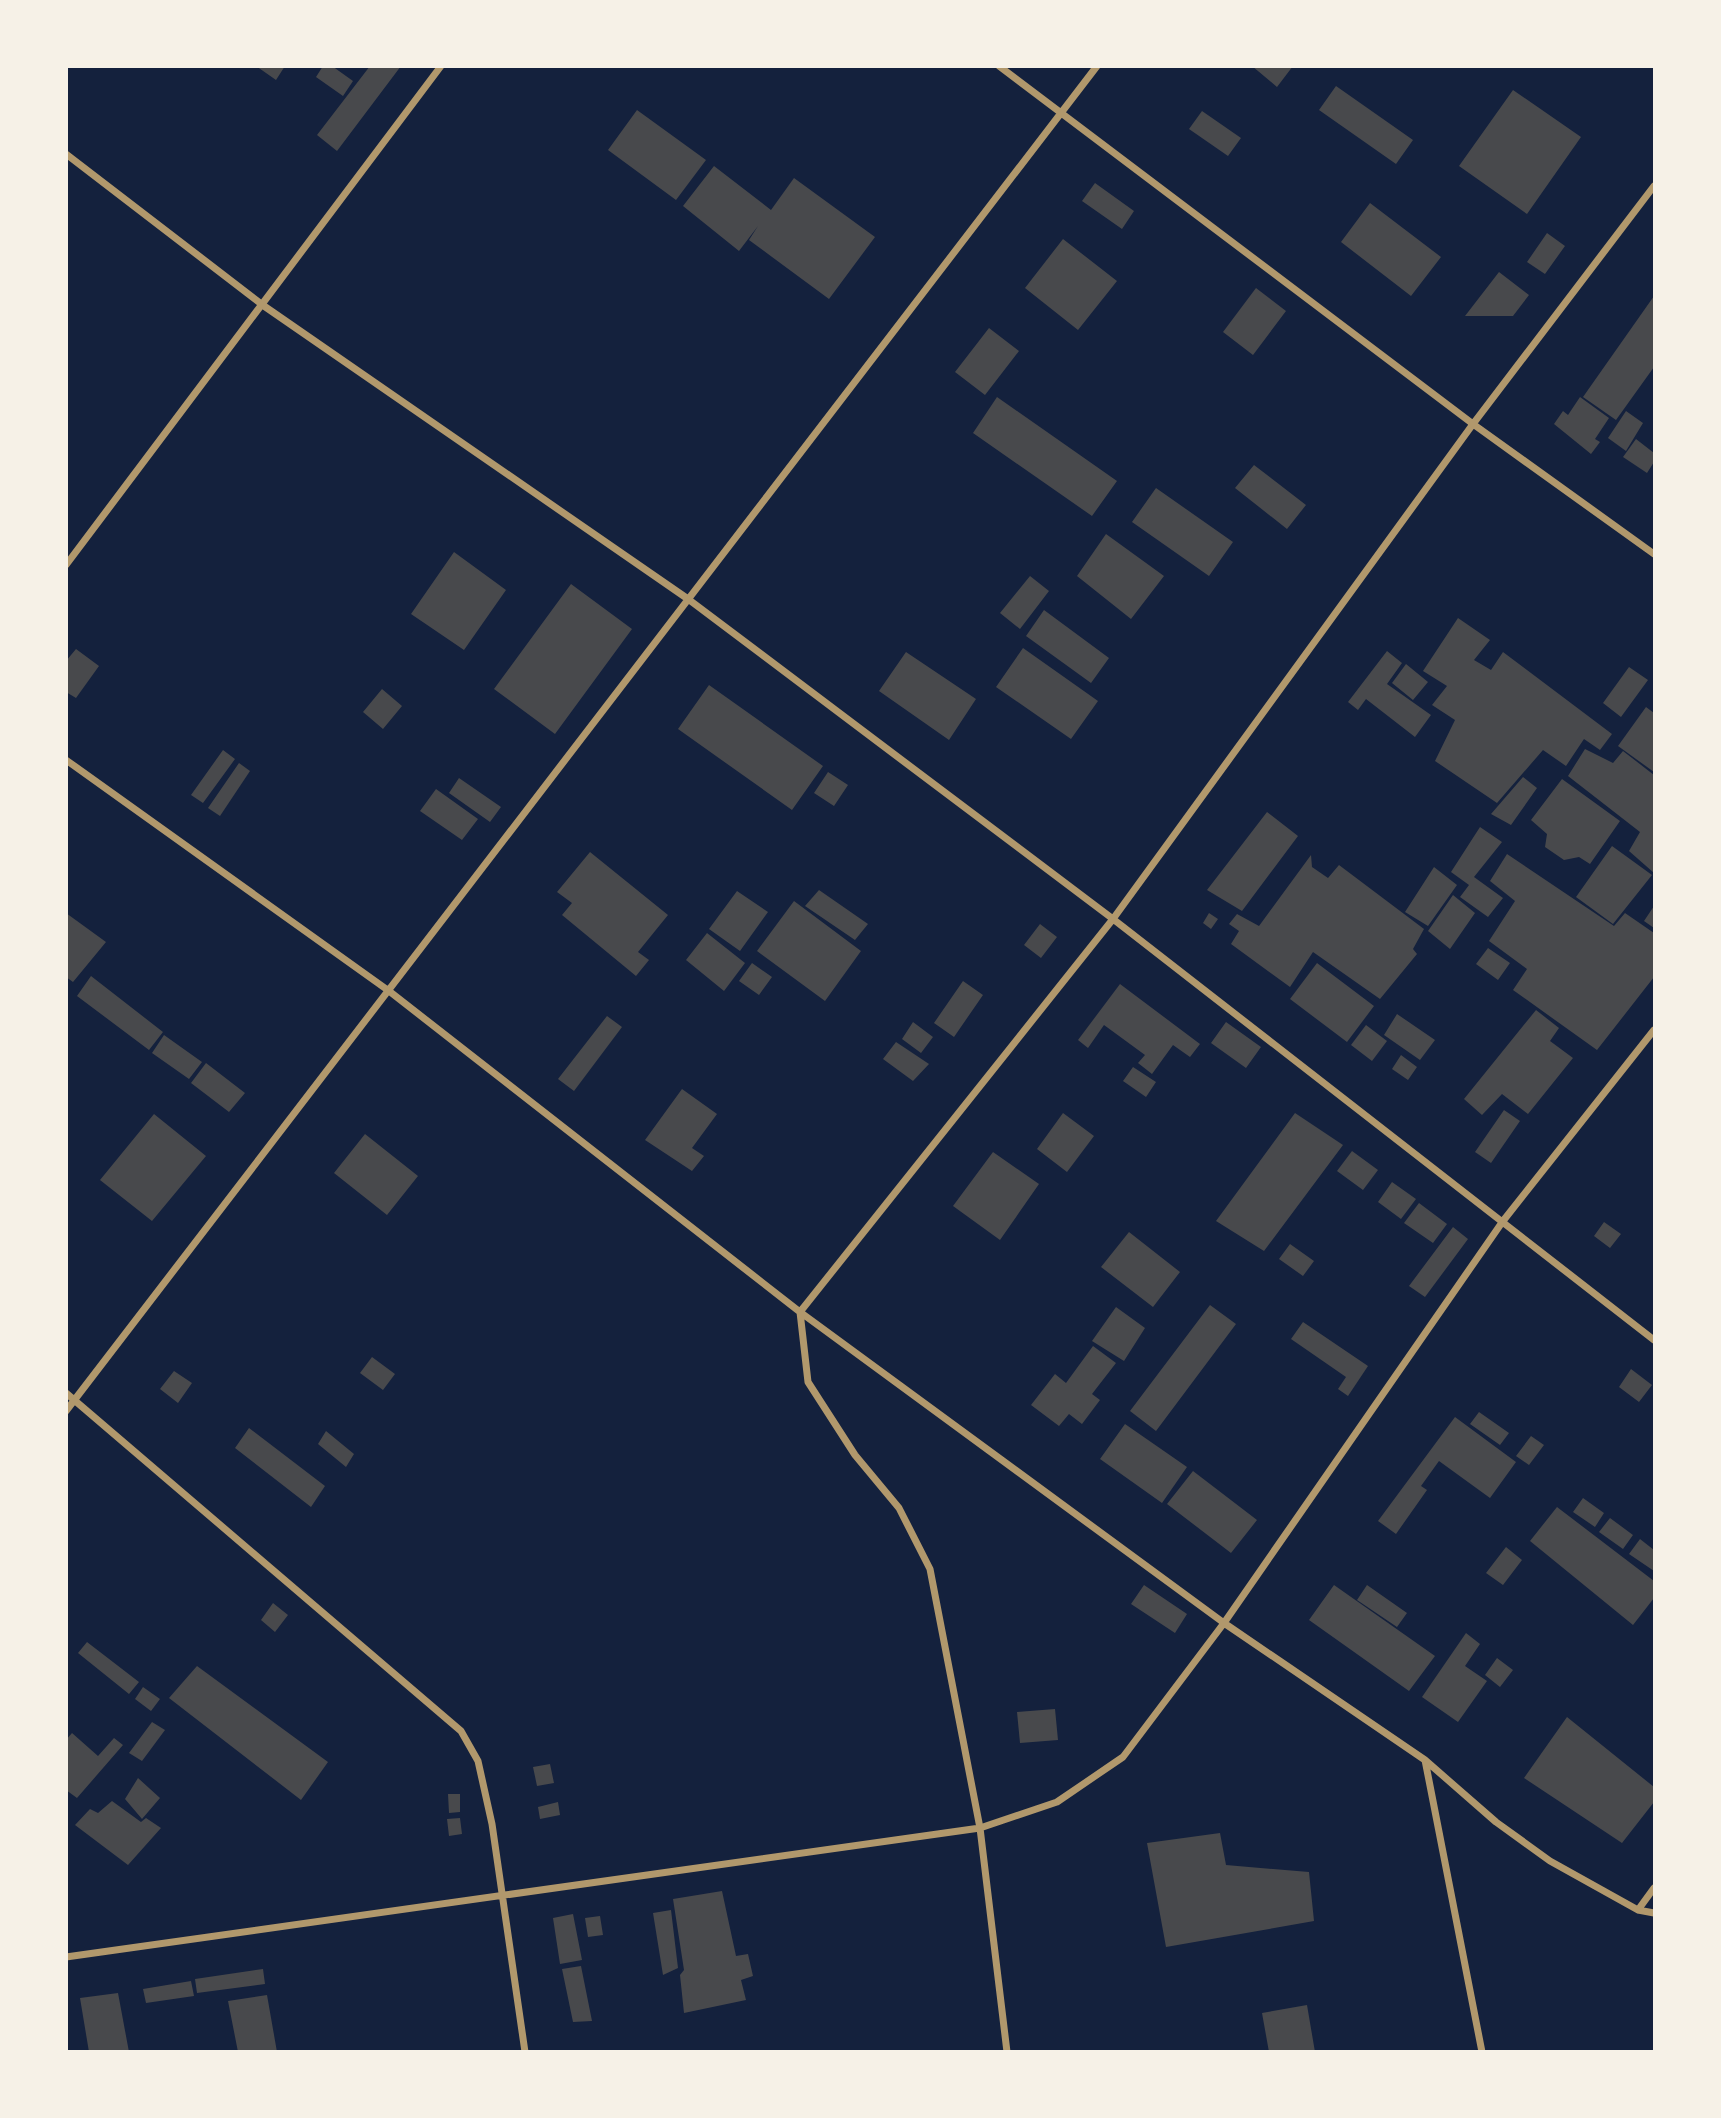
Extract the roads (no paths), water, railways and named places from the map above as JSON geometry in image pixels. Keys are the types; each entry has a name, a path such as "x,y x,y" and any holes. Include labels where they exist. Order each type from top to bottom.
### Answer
{"street":[{"path":"66,565 264,306 442,66"},
{"path":"999,66 1473,424 1654,554"},
{"path":"66,1411 1097,66"},
{"path":"66,154 264,306 688,599 1113,919 1654,1340"},
{"path":"1007,2052 980,1828 930,1569 900,1508 855,1455 808,1382 800,1312 1113,919 1473,424 1654,186"},
{"path":"66,760 388,991 800,1312 1224,1623 1425,1760 1496,1822 1550,1861 1638,1910 1654,1913"},
{"path":"66,1957 980,1828 1057,1802 1124,1757 1224,1623 1503,1221 1654,1030"},
{"path":"66,1393 461,1731 478,1761 505,1897 526,2052"},
{"path":"1425,1760 1482,2052"},
{"path":"1638,1910 1654,1888"}]}
